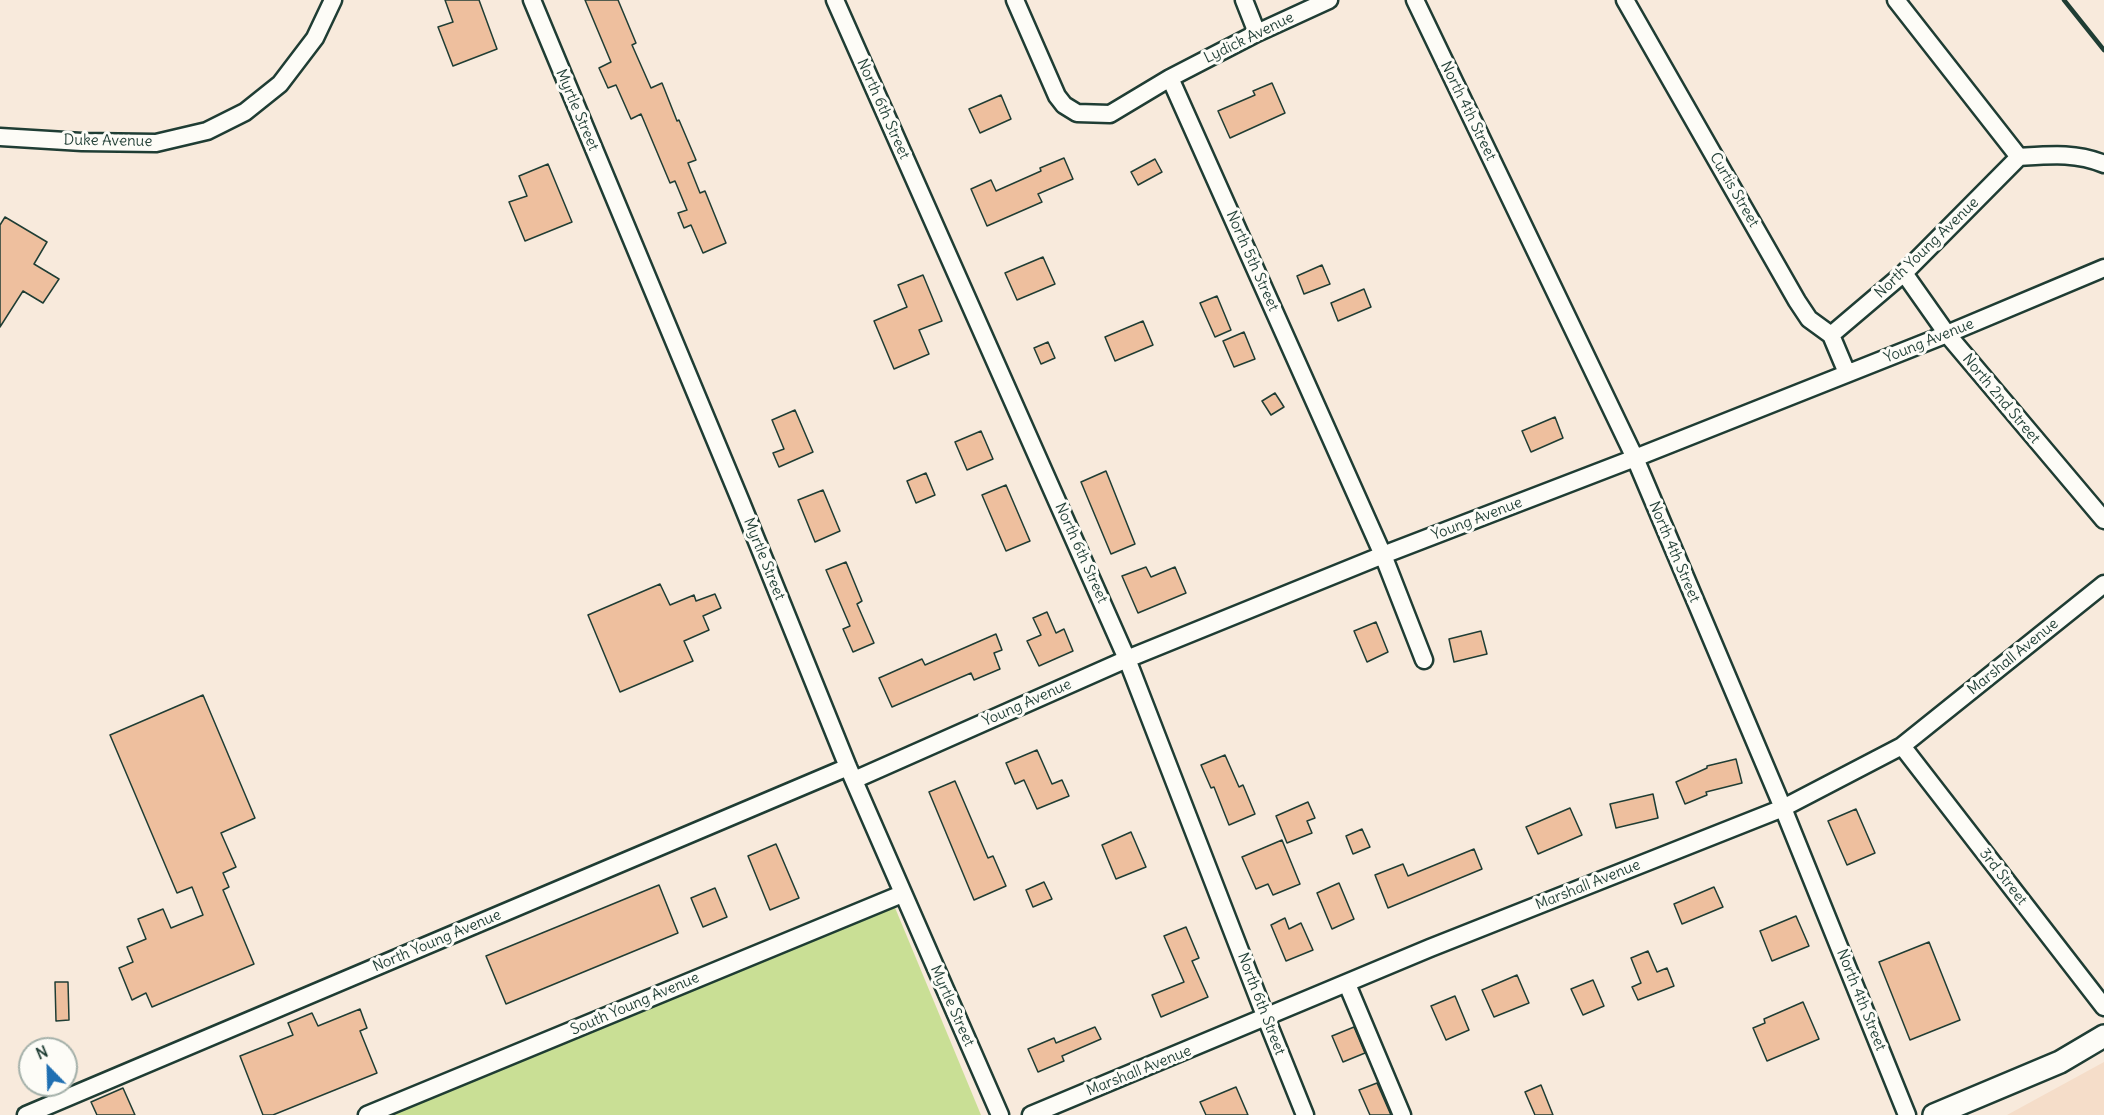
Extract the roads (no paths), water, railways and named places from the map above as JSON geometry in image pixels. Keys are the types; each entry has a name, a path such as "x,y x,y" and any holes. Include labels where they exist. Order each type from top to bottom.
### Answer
{"main road":[{"path":"1934,1115 2060,1062 2104,1036"}],"street":[{"name":"Duke Avenue","path":"0,137 82,142 156,143 207,131 245,112 280,84 315,38 333,0"},
{"name":"Myrtle Street","path":"531,0 741,502 851,774 1000,1115"},
{"name":"North 6th Street","path":"835,0 1127,659 1305,1115"},
{"path":"1015,0 1056,96 1064,105 1077,113 1110,114 1170,78"},
{"path":"1244,0 1257,33"},
{"name":"Lydick Avenue","path":"1170,78 1257,33 1329,0"},
{"name":"North 4th Street","path":"1415,0 1635,459 1783,808 1907,1115"},
{"name":"Curtis Street","path":"1625,0 1797,301 1809,319 1831,335 1847,374"},
{"path":"1896,0 2019,158 2058,154 2087,157 2104,164"},
{"name":"North 5th Street","path":"1170,78 1383,555 1424,660"},
{"name":"North Young Avenue","path":"1831,335 1904,273 2019,158"},
{"name":"Young Avenue","path":"851,774 1383,555 1635,459 1947,334 2104,268"},
{"name":"North 2nd Street","path":"1904,273 1947,334 2104,520"},
{"name":"Marshall Avenue","path":"1031,1115 1430,948 1783,808 1902,746 2104,584"},
{"name":"3rd Street","path":"1902,746 2104,1007"},
{"name":"North Young Avenue","path":"26,1115 851,774"},
{"name":"South Young Avenue","path":"367,1115 902,894"},
{"path":"1347,984 1402,1115"}],"railway":[{"path":"2064,0 2104,50"}]}
